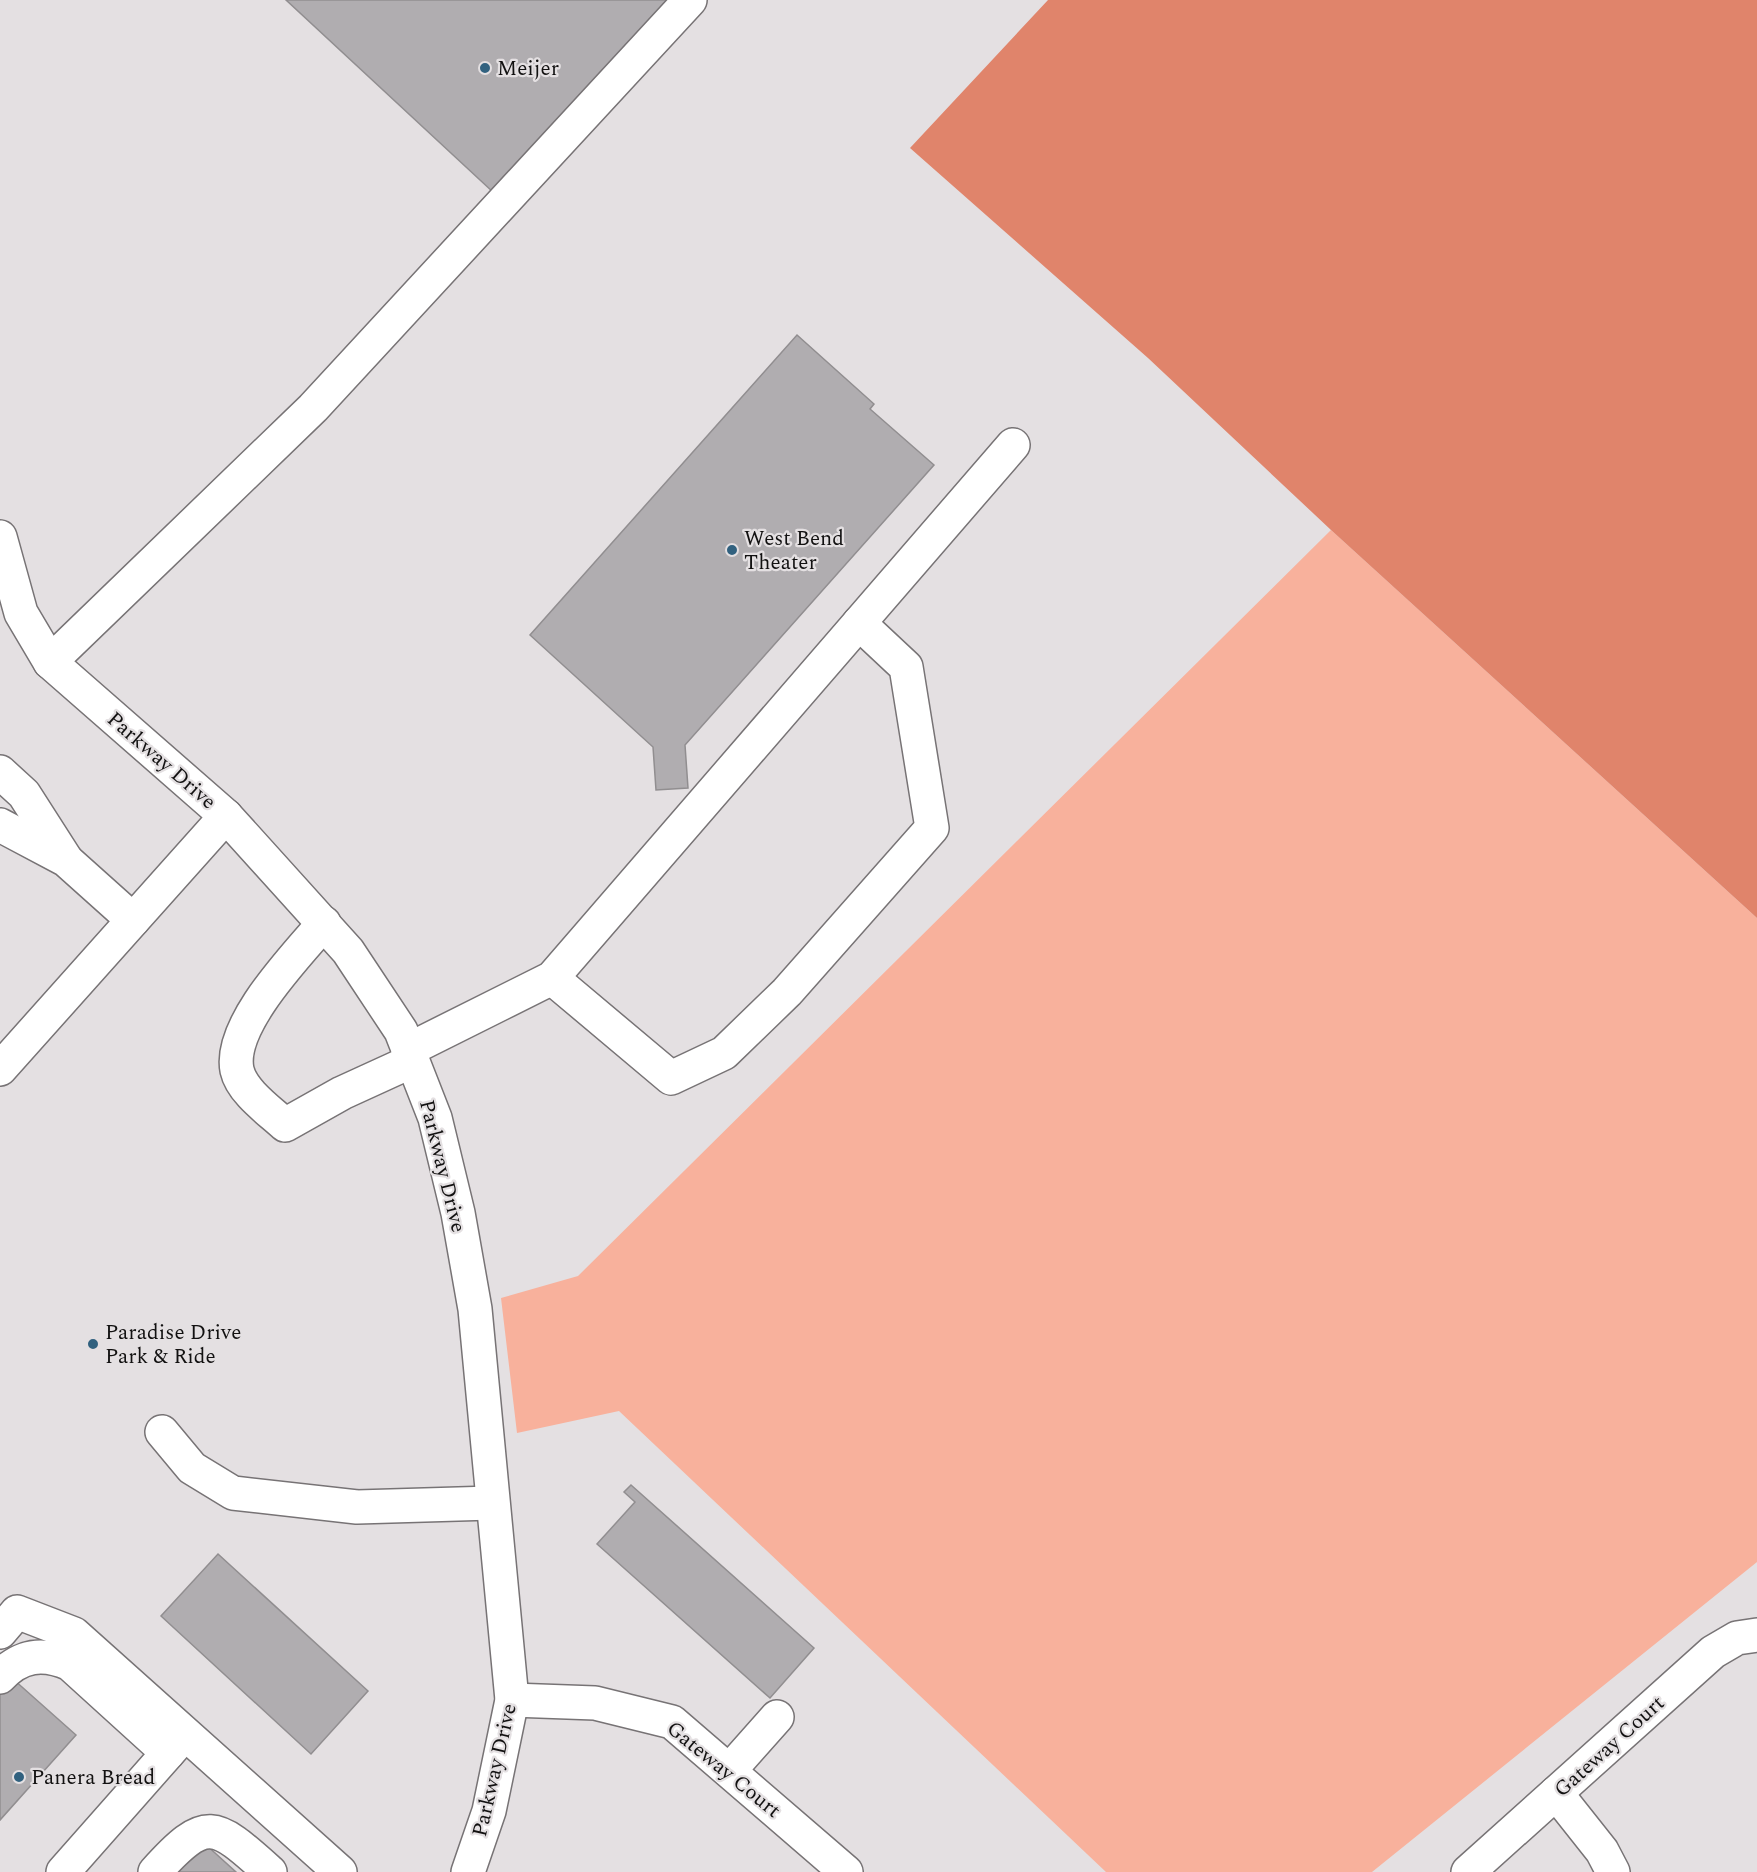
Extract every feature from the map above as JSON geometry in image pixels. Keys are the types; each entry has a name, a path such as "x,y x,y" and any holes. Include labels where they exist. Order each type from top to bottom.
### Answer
{"street":[{"path":"50,662 314,408 690,0"},
{"path":"324,923 272,984 254,1011 238,1050 237,1071 246,1088 285,1125 552,978 1013,444"},
{"name":"Parkway Drive","path":"0,537 21,613 50,662 226,816 348,951 401,1031 435,1118 462,1235 475,1309 512,1700 489,1811 468,1872"},
{"path":"552,978 671,1078 724,1053 740,1038 787,992 932,828 906,667 859,623"},
{"path":"0,772 24,794 66,860"},
{"path":"0,1069 226,816"},
{"path":"0,825 66,860 133,920"},
{"path":"162,1432 192,1468 233,1493 357,1507 492,1503"},
{"path":"6,1614 74,1634 176,1743"},
{"name":"Gateway Court","path":"1468,1872 1713,1652 1737,1638 1757,1635"},
{"path":"0,1677 12,1664 27,1658 55,1657 70,1664 176,1743 325,1868"},
{"name":"Gateway Court","path":"512,1700 595,1703 672,1722 730,1770 828,1866"},
{"path":"730,1770 777,1718"},
{"path":"63,1872 176,1743"},
{"path":"1556,1794 1602,1851 1613,1872"},
{"path":"155,1872 180,1844 191,1836 206,1832 220,1833 234,1840 270,1872"}],"shaded area":[{"path":"1048,0 1757,0 1757,918 1331,530 1148,358 910,148"},
{"path":"1331,530 1757,918 1757,1562 1372,1872 1106,1872 619,1411 517,1433 501,1298 578,1276"}],"building":[{"name":"Meijer","path":"286,0 673,0 494,193"},
{"name":"West Bend Theater","path":"797,335 874,404 870,409 934,465 685,745 688,788 656,790 653,747 530,635"},
{"path":"631,1485 814,1648 770,1698 597,1544 635,1502 624,1492"},
{"path":"218,1554 368,1691 311,1754 161,1616"},
{"name":"Panera Bread","path":"13,1679 76,1735 0,1820 0,1694"},
{"path":"204,1843 236,1872 178,1872"}],"place":[{"name":"Meijer","path":"485,68"},
{"name":"West Bend Theater","path":"732,550"},
{"name":"Paradise Drive Park & Ride","path":"93,1344"},
{"name":"Panera Bread","path":"19,1777"}]}
